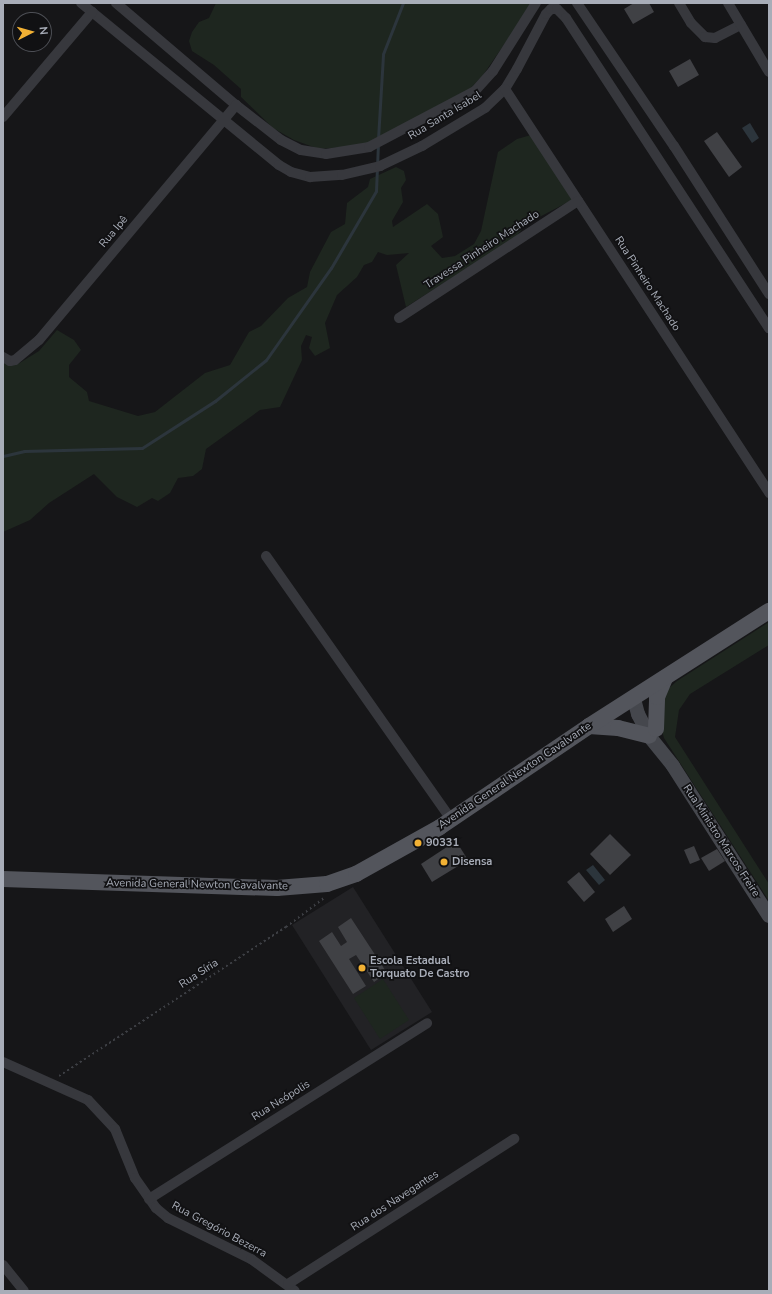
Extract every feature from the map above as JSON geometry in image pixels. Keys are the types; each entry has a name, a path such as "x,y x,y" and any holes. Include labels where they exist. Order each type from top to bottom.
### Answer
{"main road":[{"name":"Avenida General Newton Cavalvante","path":"3,879 215,888 277,888 311,886 356,874 451,820 589,726 634,699 769,611"},
{"path":"589,726 653,733 657,697 665,678"},
{"name":"Rua Ministro Marcos Freire","path":"634,699 638,714 653,733 769,916"}],"street":[{"path":"3,117 92,12 81,3"},
{"name":"Rua Santa Isabel","path":"116,3 236,105 281,140 300,150 333,154 371,146 475,91 494,71 536,3"},
{"path":"577,3 674,146 769,294"},
{"path":"679,3 691,23 705,37 715,38 741,25"},
{"path":"728,3 769,72"},
{"name":"Rua Santa Isabel","path":"92,12 280,165 296,174 320,177 376,168 464,122 486,108 505,89 524,58 546,14 551,9 557,9 566,18 769,328"},
{"name":"Rua Pinheiro Machado","path":"505,89 769,493"},
{"name":"Rua Ipê","path":"3,357 10,361 15,360 39,340 236,105"},
{"name":"Travessa Pinheiro Machado","path":"399,318 578,202"},
{"path":"266,556 451,820"},
{"name":"Rua Neópolis","path":"149,1199 427,1023"},
{"name":"Rua Gregório Bezerra","path":"3,1062 88,1100 108,1119 115,1129 135,1178 149,1199 168,1218 251,1259 291,1288"},
{"name":"Rua dos Navegantes","path":"291,1288 514,1139"},
{"path":"3,1265 24,1291"}],"path":[{"name":"Rua Síria","path":"48,1083 286,927 327,896"}],"shaded area":[{"path":"216,3 533,3 483,75 468,91 382,138 357,146 319,149 294,140 273,128 241,97 241,89 214,65 192,51 189,41 192,32 199,22 209,18"},
{"path":"750,123 759,138 752,143 742,128"},
{"path":"531,135 572,200 526,224 516,237 406,307 396,265 409,253 387,255 378,252 372,262 364,265 357,277 337,295 325,323 330,348 315,356 309,348 312,337 306,335 301,346 302,360 280,407 260,410 206,449 202,469 193,476 178,478 170,493 158,501 152,498 137,507 117,497 94,474 49,503 30,520 3,532 3,351 18,364 39,351 57,330 74,340 81,350 69,365 69,377 87,392 89,401 138,416 155,412 205,373 230,365 249,332 261,326 288,298 307,287 310,272 331,232 345,224 347,203 368,187 370,179 396,167 404,171 406,180 401,188 403,202 392,221 393,227 427,204 438,214 443,237 431,246 442,258 455,256 474,244 481,231 498,152 517,139"},
{"path":"769,622 769,645 690,694 679,710 675,737 769,884 769,901 664,738 661,727 661,704 668,689 677,681"},
{"path":"593,865 605,880 599,885 586,870"},
{"name":"Escola Estadual Torquato De Castro","path":"353,887 432,1012 371,1050 292,925"},
{"path":"383,979 409,1020 380,1039 354,998"}],"building":[{"path":"634,3 649,3 654,12 633,24 624,9"},
{"path":"690,59 699,75 678,87 669,71"},
{"path":"717,132 742,167 729,177 704,141"},
{"path":"610,834 631,855 610,875 590,854"},
{"name":"Disensa","path":"456,841 468,860 432,882 421,864"},
{"path":"694,846 700,860 690,864 684,850"},
{"path":"717,849 725,861 709,871 701,858"},
{"path":"579,872 595,892 584,902 567,882"},
{"path":"624,906 632,919 613,932 605,919"},
{"path":"351,918 387,973 374,982 356,955 349,959 366,986 353,994 319,941 332,932 341,946 347,942 338,927"}],"waterway":[{"path":"378,139 383,54 403,3"},
{"path":"3,456 24,451 142,448 215,401 266,360 331,268 376,191 378,144"}],"place":[{"name":"90331","path":"418,843"},
{"name":"Disensa","path":"444,862"},
{"name":"Escola Estadual Torquato De Castro","path":"362,968"}]}
